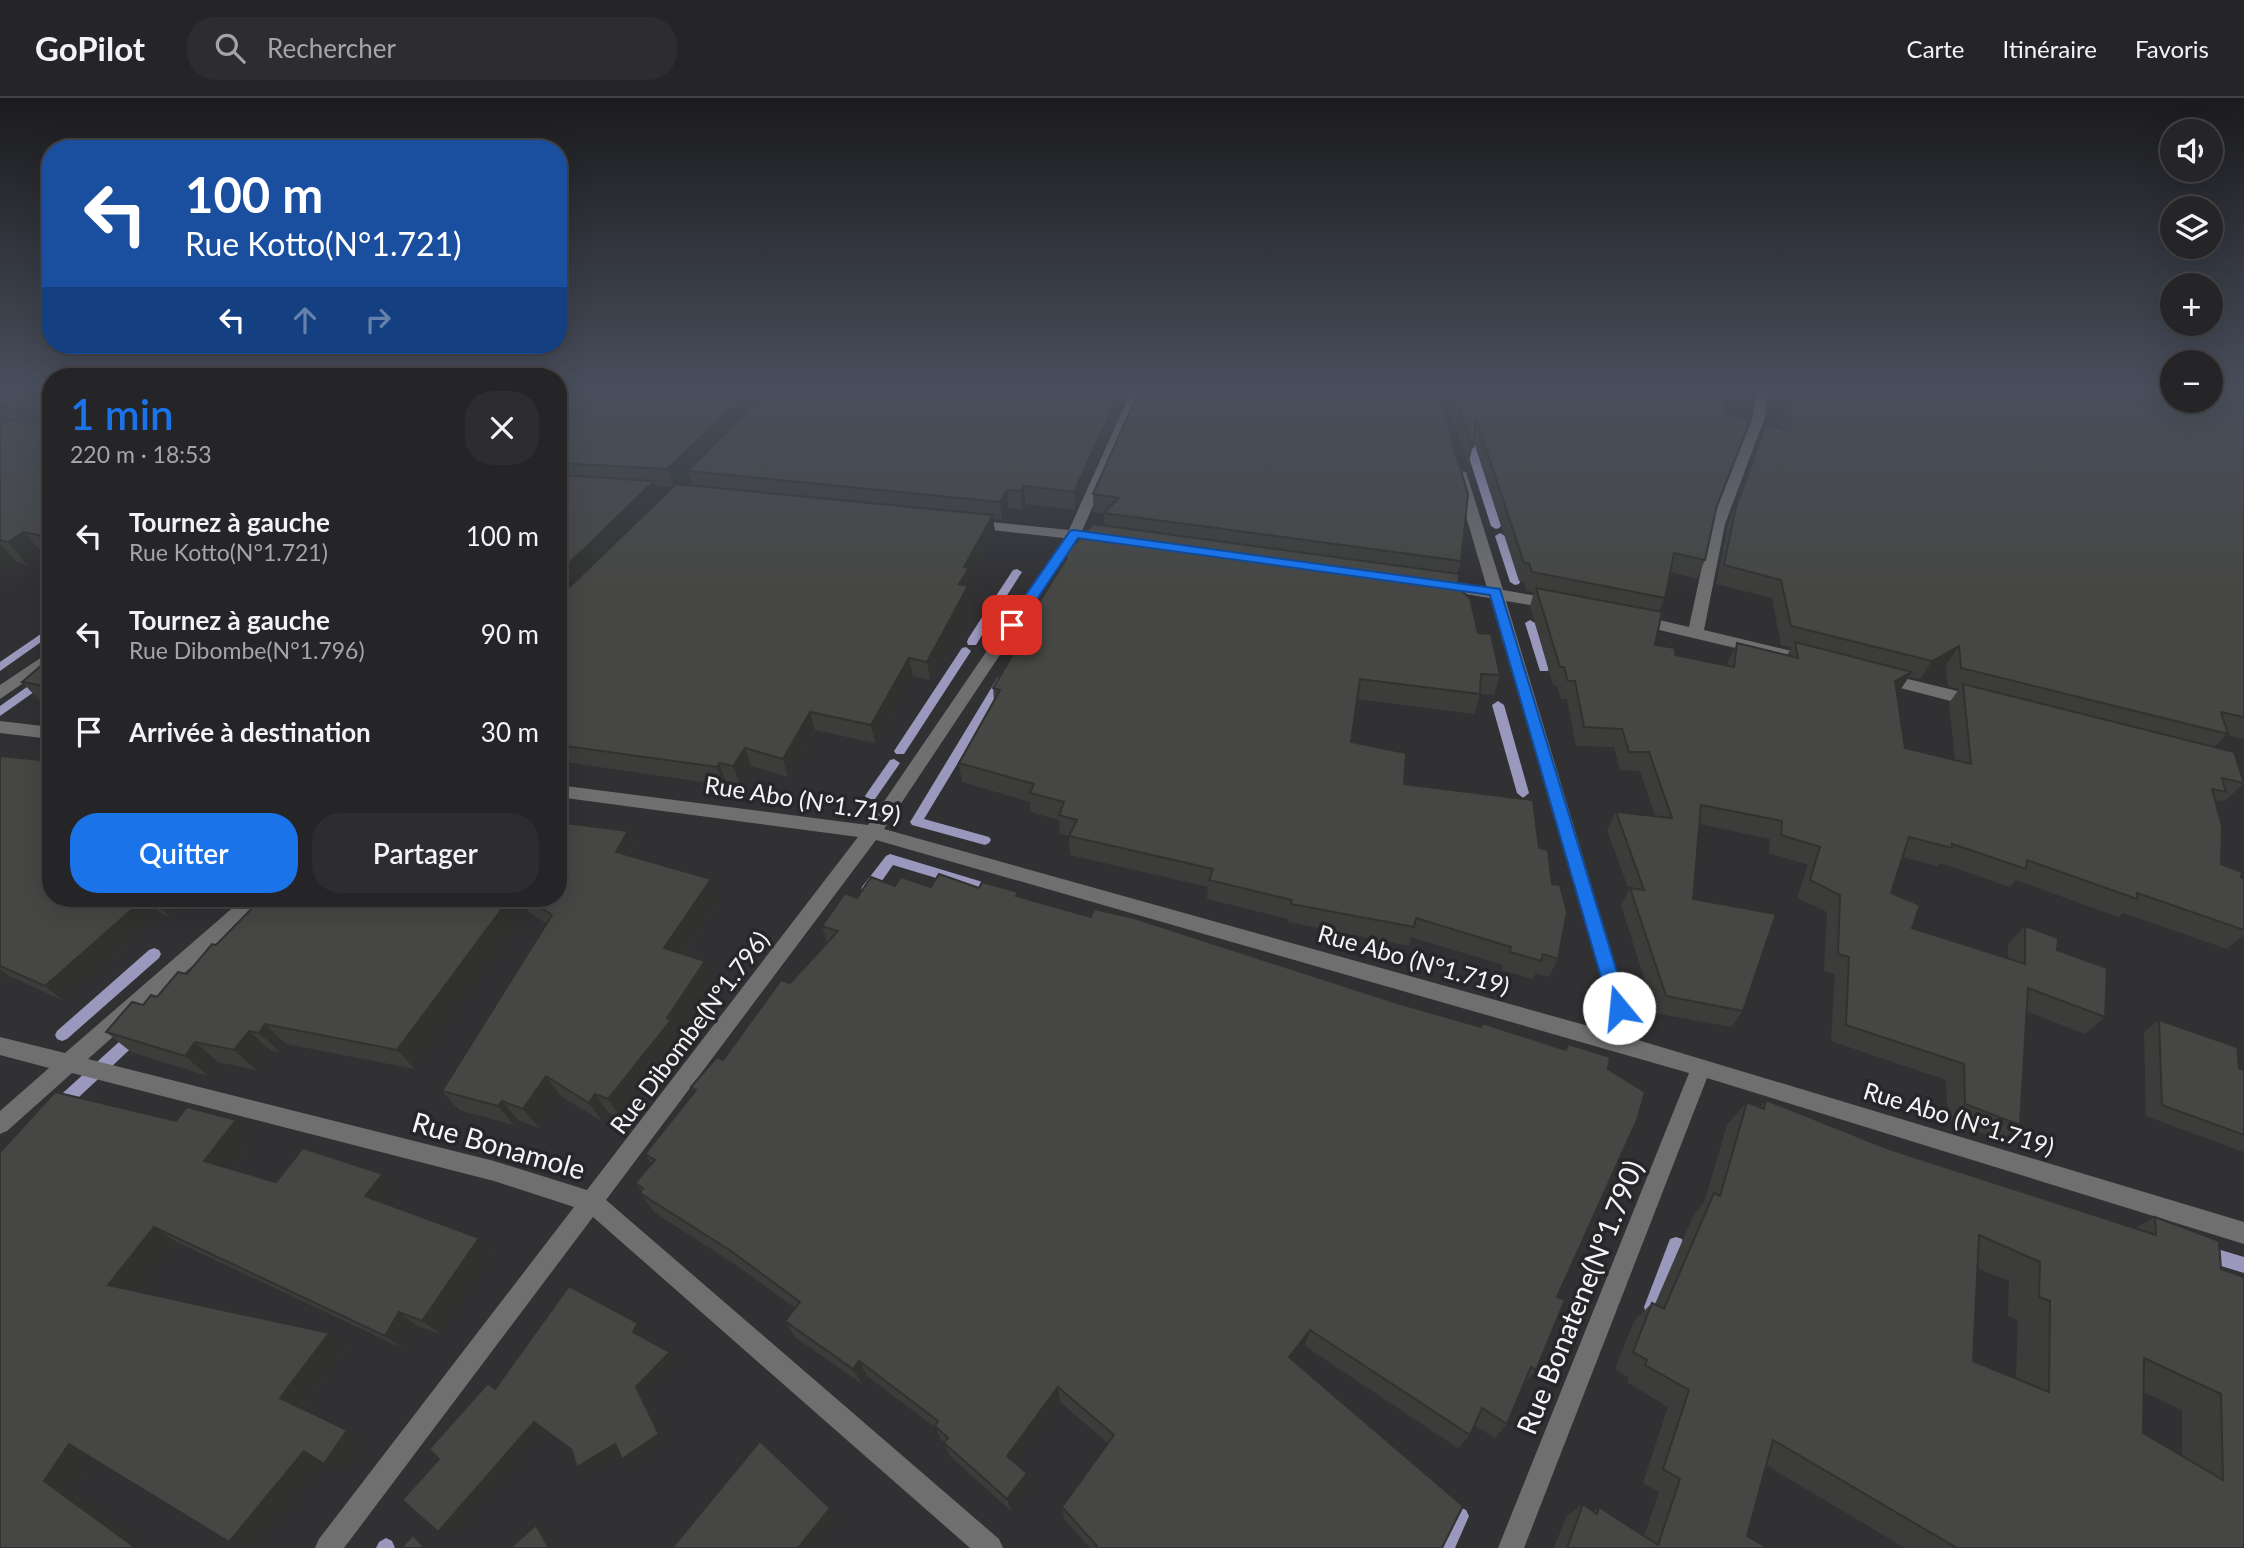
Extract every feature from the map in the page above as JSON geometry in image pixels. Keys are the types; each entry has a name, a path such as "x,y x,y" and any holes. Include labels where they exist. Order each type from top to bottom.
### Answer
{"street":[{"name":"Rue Dibombe(N°1.796)","path":"328,1548 593,1203 872,832 1074,534 1109,455"},
{"path":"1696,631 1721,516 1745,455"},
{"path":"1458,464 1631,1048"},
{"path":"950,521 1115,539"},
{"path":"1414,581 1495,592 1575,608"},
{"path":"1629,618 1696,631 1829,665"},
{"path":"0,693 42,663"},
{"path":"1870,675 1990,705"},
{"path":"0,727 42,732"},
{"name":"Rue Abo (N°1.719)","path":"567,792 872,832 1701,1067 2244,1233"},
{"path":"0,1124 246,907"},
{"name":"Rue Bonamole","path":"0,1046 494,1171 593,1203 990,1548"},
{"name":"Rue Bonatene(N°1.790)","path":"1511,1548 1701,1067"}],"building":[{"path":"0,455 42,455 42,536 24,532 8,542 0,540"},
{"path":"567,455 682,455 667,469 567,463"},
{"path":"704,455 1091,455 1074,492 1024,486 1021,491 1007,490 1000,502 688,471"},
{"path":"1111,455 1456,455 1468,494 1461,561 1104,513 1119,498 1093,494"},
{"path":"1488,455 1737,455 1717,505 1705,560 1674,553 1665,598 1532,572 1529,563 1524,563"},
{"path":"1755,455 2244,455 2244,717 2221,712 2228,734 1961,668 1959,646 1932,661 1791,626 1781,580 1724,565 1736,507"},
{"path":"567,476 654,481 567,565"},
{"path":"676,484 993,515 964,567 969,568 959,584 968,586 927,662 909,658 871,725 810,712 783,759 745,748 733,766 719,763 717,767 567,746 567,589"},
{"path":"1093,524 1459,574 1458,588 1470,598 1478,633 1491,634 1500,675 1481,674 1480,694 1360,679 1351,742 1406,753 1404,784 1533,800 1539,848 1548,850 1552,884 1560,885 1567,912 1558,959 1543,954 1541,961 1510,952 1511,947 1416,918 1414,927 1291,904 1292,900 1209,880 1213,869 1069,836 1077,820 1059,815 1064,802 1030,793 1034,784 959,763 1000,690 993,688 1025,634 1020,632 1067,558 1063,556"},
{"path":"1536,588 1662,612 1655,645 1675,648 1675,655 1734,667 1737,643 1798,658 1795,642 1912,672 1895,681 1905,748 1971,764 1963,684 2234,752 2244,783 2222,778 2226,792 2212,789 2222,826 2221,864 2242,872 2241,877 2244,878 2244,930 2137,893 2137,899 2027,860 2026,869 1952,844 1952,848 1909,837 1891,893 1920,905 1912,928 2025,964 2025,926 2058,938 2057,950 2107,968 2105,1017 2028,988 2020,1125 1965,1104 1964,1064 1846,1025 1849,957 1838,954 1840,895 1810,880 1820,847 1781,835 1782,821 1701,805 1693,899 1776,914 1743,1011 1666,996 1630,888 1644,890 1616,812 1672,818 1649,752 1629,752 1622,729 1584,727 1575,681 1568,681 1564,667 1560,667"},
{"path":"42,665 42,685 22,682"},
{"path":"0,756 42,760 42,907 135,907 45,986 0,966"},
{"path":"567,823 628,831 616,852 711,879 664,948 705,961 667,1018 671,1020 608,1099 595,1094 589,1103 546,1076 523,1109 502,1101 498,1106 442,1091 552,915 540,907 567,907"},
{"path":"939,874 979,888 982,882 1018,892 1016,896 1091,917 1094,909 1134,918 1397,1003 1481,1027 1482,1023 1566,1050 1568,1044 1610,1057 1608,1069 1645,1092 1637,1120 1557,1297 1565,1300 1536,1370 1531,1367 1507,1424 1482,1408 1470,1435 1310,1330 1289,1357 1463,1506 1442,1548 1096,1548 1062,1507 1114,1435 1058,1387 1007,1456 1027,1473 1007,1499 944,1443 948,1438 935,1426 938,1421 859,1361 853,1369 785,1321 800,1302 731,1251 640,1193 643,1188 635,1183 655,1160 645,1154 696,1090 691,1087 717,1057 723,1060 781,980 790,983 838,931 822,926 845,893 857,898 871,877 895,886 901,877 931,887"},
{"path":"253,907 503,907 397,1050 265,1024 259,1033 249,1031 234,1050 195,1042 185,1056 106,1032 132,1002 143,1005 151,995 157,997 178,972 187,974 212,944 216,945"},
{"path":"2159,1020 2237,1047 2239,1068 2244,1070 2244,1135 2162,1105"},
{"path":"55,1092 176,1121 187,1107 236,1120 204,1161 276,1182 303,1148 383,1174 365,1196 479,1238 422,1321 399,1312 385,1336 154,1227 108,1285 329,1333 280,1398 347,1430 324,1464 304,1451 229,1542 69,1444 44,1481 136,1548 0,1548 0,1152"},
{"path":"1766,1100 1889,1149 2156,1235 2155,1217 2219,1241 2221,1269 2244,1277 2244,1548 1957,1548 1773,1440 1747,1536 1768,1548 1567,1548 1583,1504 1597,1514 1599,1507 1658,1545 1680,1479 1663,1469 1689,1390 1645,1365 1647,1360 1633,1352 1652,1303 1664,1309 1714,1193 1720,1196 1747,1102 1764,1109","holes":["1979,1235 2040,1262 2039,1297 2050,1301 2049,1392 1973,1361","2144,1358 2221,1394 2223,1480 2143,1433"]},
{"path":"569,1286 638,1323 633,1332 670,1352 636,1387 659,1434 622,1459 615,1444 577,1467 571,1449 534,1422 438,1532 402,1500 439,1459 429,1449 488,1383 495,1389"},
{"path":"760,1441 830,1508 798,1548 672,1548"},
{"path":"536,1525 549,1548 510,1548"},
{"path":"413,1535 425,1548 401,1548"}],"waterway":[{"path":"1473,455 1496,526"},
{"path":"1500,536 1515,582"},
{"path":"1000,598 1017,572"},
{"path":"972,642 992,610"},
{"path":"1530,623 1544,668"},
{"path":"0,667 42,637"},
{"path":"900,751 966,651"},
{"path":"985,840 916,822 1002,680"},
{"path":"0,712 42,681"},
{"path":"1498,705 1523,793"},
{"path":"871,796 894,763"},
{"path":"867,891 890,859 996,891"},
{"path":"62,1035 154,954"},
{"path":"59,1106 136,1035"},
{"path":"1652,1307 1676,1245"},
{"path":"2204,1253 2244,1265"},
{"path":"1445,1548 1460,1516"}],"route":[{"path":"1012,625 1074,534 1495,592 1619,1008"}]}
